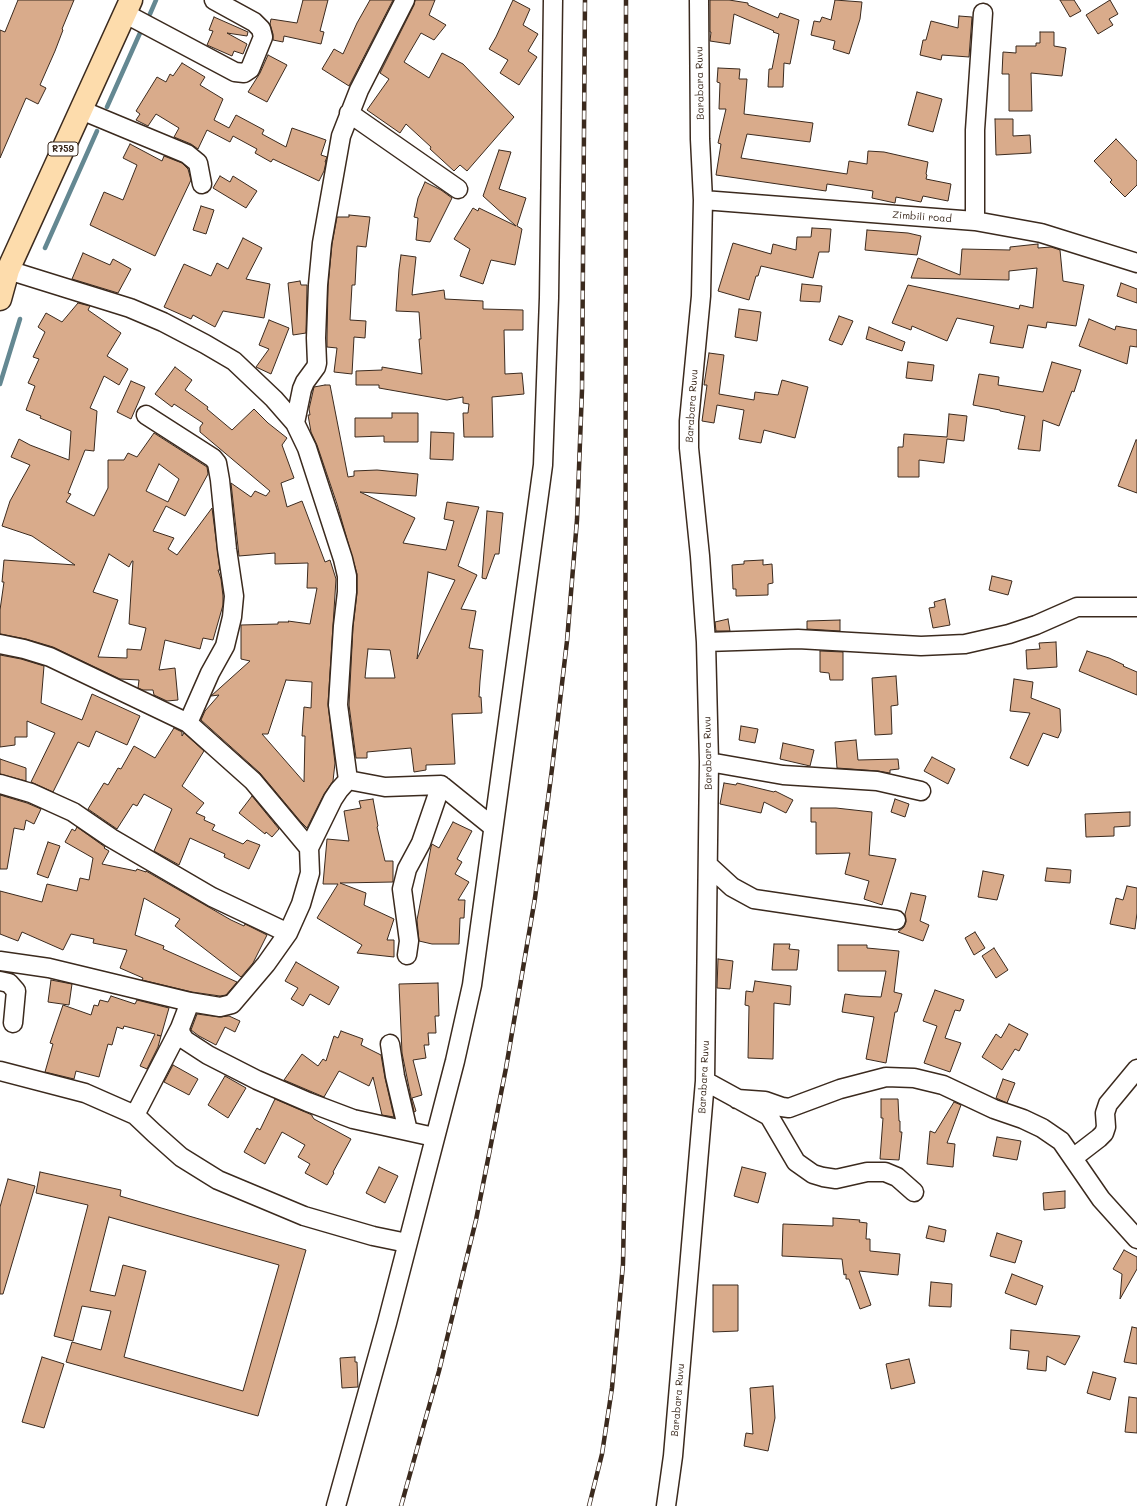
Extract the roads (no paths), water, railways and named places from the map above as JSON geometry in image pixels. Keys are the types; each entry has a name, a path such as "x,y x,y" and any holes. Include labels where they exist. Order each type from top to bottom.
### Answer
{"main road":[{"name":"R759","path":"0,299 8,270 128,7"}],"street":[{"path":"128,7 235,72 244,73 250,69 263,37 261,29 254,22 214,0"},
{"path":"295,423 302,389 317,363 316,338 318,285 322,243 341,136 359,90 405,0"},
{"path":"336,1506 455,1061 472,985 543,465 549,298 553,0"},
{"name":"Barabara Ruvu","path":"666,1506 673,1456 705,1081 709,762 706,642 700,556 689,448 689,421 701,296 703,200 700,139 699,0"},
{"path":"975,221 975,130 983,13"},
{"path":"81,110 187,154 198,163 202,184"},
{"path":"349,113 458,189"},
{"name":"Zimbili road","path":"703,200 975,221 1041,233 1137,263"},
{"path":"0,961 49,968 190,1002 220,1007 232,1004 266,964 288,933 302,904 310,873 309,848 333,799 348,780 338,705 347,576 343,559 307,448 295,423 274,399 234,361 205,344 163,322 130,308 8,270"},
{"path":"146,415 213,458 217,463 220,480 227,550 234,596 232,617 225,646 210,673 188,723"},
{"path":"706,642 798,639 921,646 965,644 1009,634 1036,625 1077,607 1137,607"},
{"path":"0,644 24,649 50,657 188,723 252,781 309,848"},
{"path":"709,762 783,775 877,781 921,791"},
{"path":"348,780 385,787 441,785 493,827"},
{"path":"0,784 32,793 73,812 111,838 212,897 288,933"},
{"path":"407,955 409,941 402,889 407,869 421,843 441,785"},
{"path":"708,865 732,887 754,900 896,920"},
{"path":"0,981 9,983 16,991 13,1023"},
{"path":"135,1115 180,1028 190,1002"},
{"path":"180,1028 181,1034 185,1040 208,1055 257,1080 308,1102 353,1119 434,1137"},
{"path":"390,1044 408,1131"},
{"path":"1073,1158 1104,1133 1106,1127 1105,1113 1108,1104 1137,1069"},
{"path":"0,1071 85,1093 135,1115 154,1134 181,1157 218,1180 304,1216 373,1236 407,1242"},
{"path":"737,1099 765,1101 789,1108 840,1089 886,1077 914,1078 943,1085 994,1109 1023,1119 1042,1128 1061,1141 1101,1199 1137,1239"},
{"path":"705,1081 769,1116 796,1162 813,1174 836,1179 867,1172 885,1172 897,1176 914,1192"}],"waterway":[{"path":"150,14 156,0"},
{"path":"107,107 140,33"},
{"path":"45,248 97,131"},
{"path":"0,384 20,319"}],"railway":[{"path":"401,1506 439,1371 476,1220 506,1068 535,898 552,769 567,641 577,520 582,390 585,0"},
{"path":"589,1506 602,1454 612,1388 623,1264 625,1162 626,0"}]}
